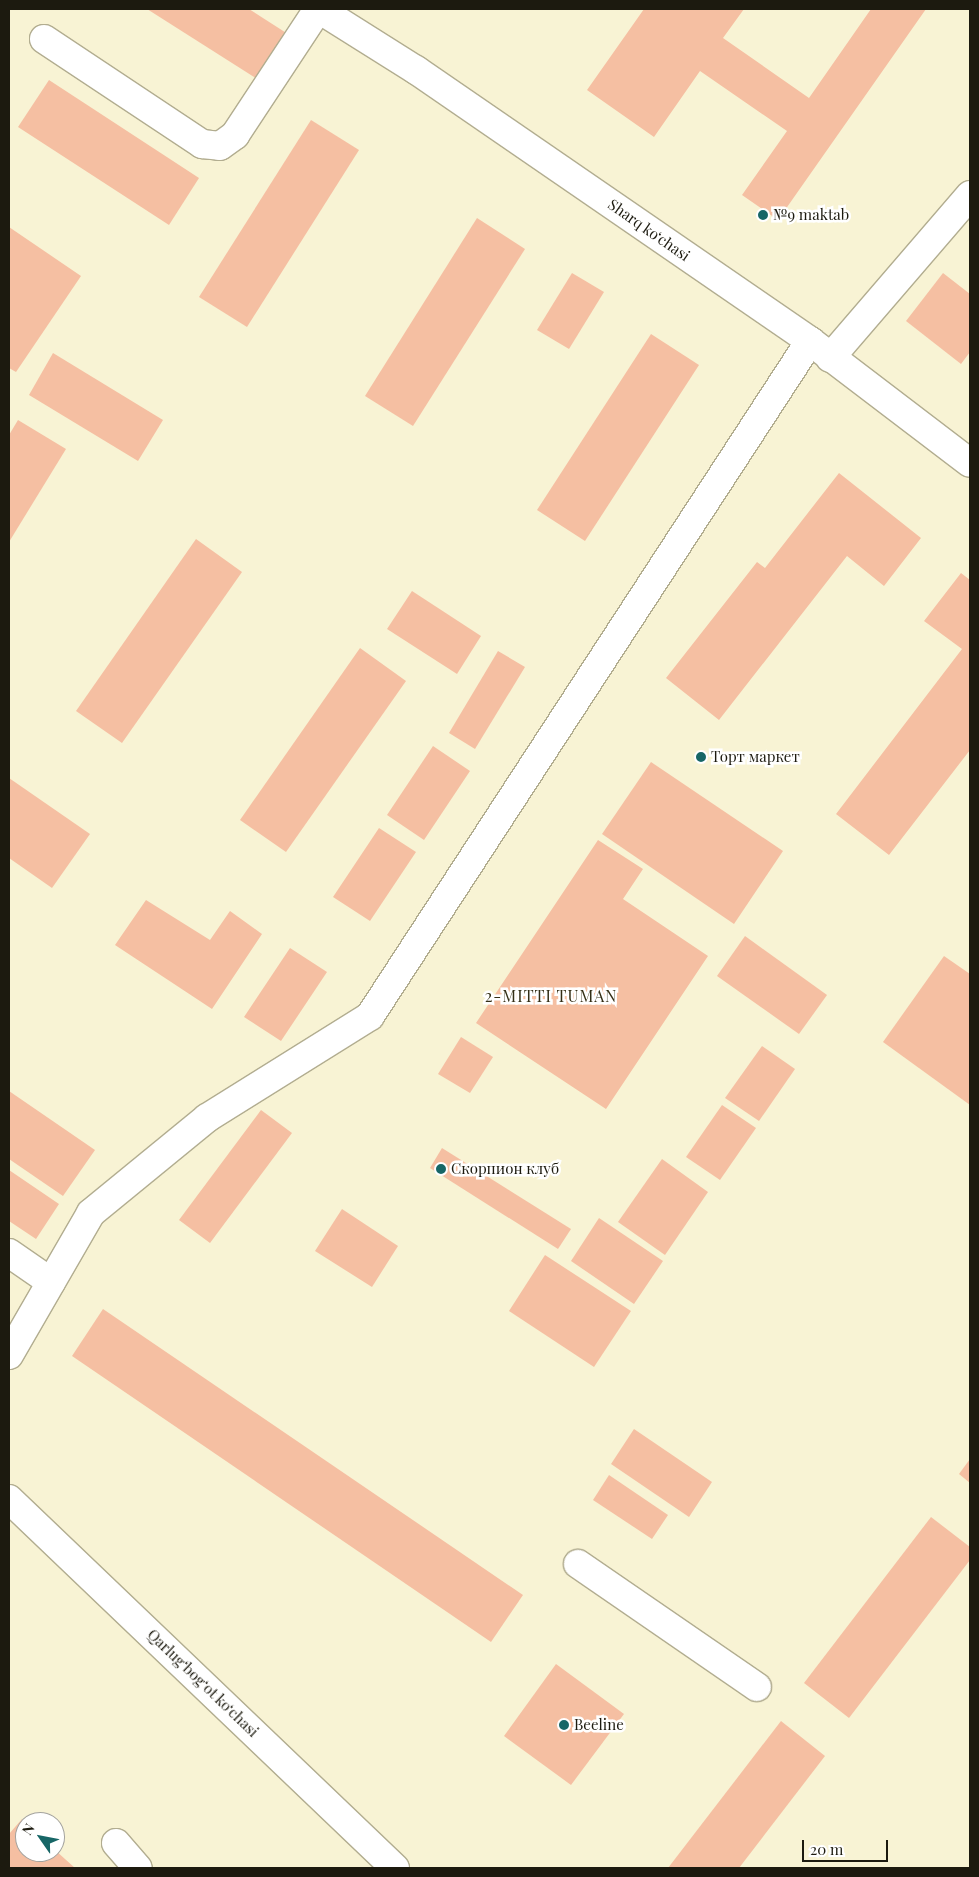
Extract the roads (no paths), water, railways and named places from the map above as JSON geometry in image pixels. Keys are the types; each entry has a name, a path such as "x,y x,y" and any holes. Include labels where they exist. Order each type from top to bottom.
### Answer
{"street":[{"path":"44,39 202,144 220,146 235,135 319,9"},
{"name":"Sharq ko‘chasi","path":"319,9 416,70 820,350 970,463"},
{"path":"9,1355 91,1213 207,1118 370,1016 820,350 970,195"},
{"path":"9,1253 51,1282"},
{"name":"Qarlug‘bog‘ot ko‘chasi","path":"9,1498 395,1868"},
{"path":"578,1564 757,1686"},
{"path":"116,1843 138,1868"}],"place":[{"name":"№9 maktab","path":"763,215"},
{"name":"Торт маркет","path":"701,757"},
{"name":"Скорпион клуб","path":"441,1169"},
{"name":"Beeline","path":"564,1725"}],"district":[{"name":"2-MITTI TUMAN","path":"551,996"}]}
